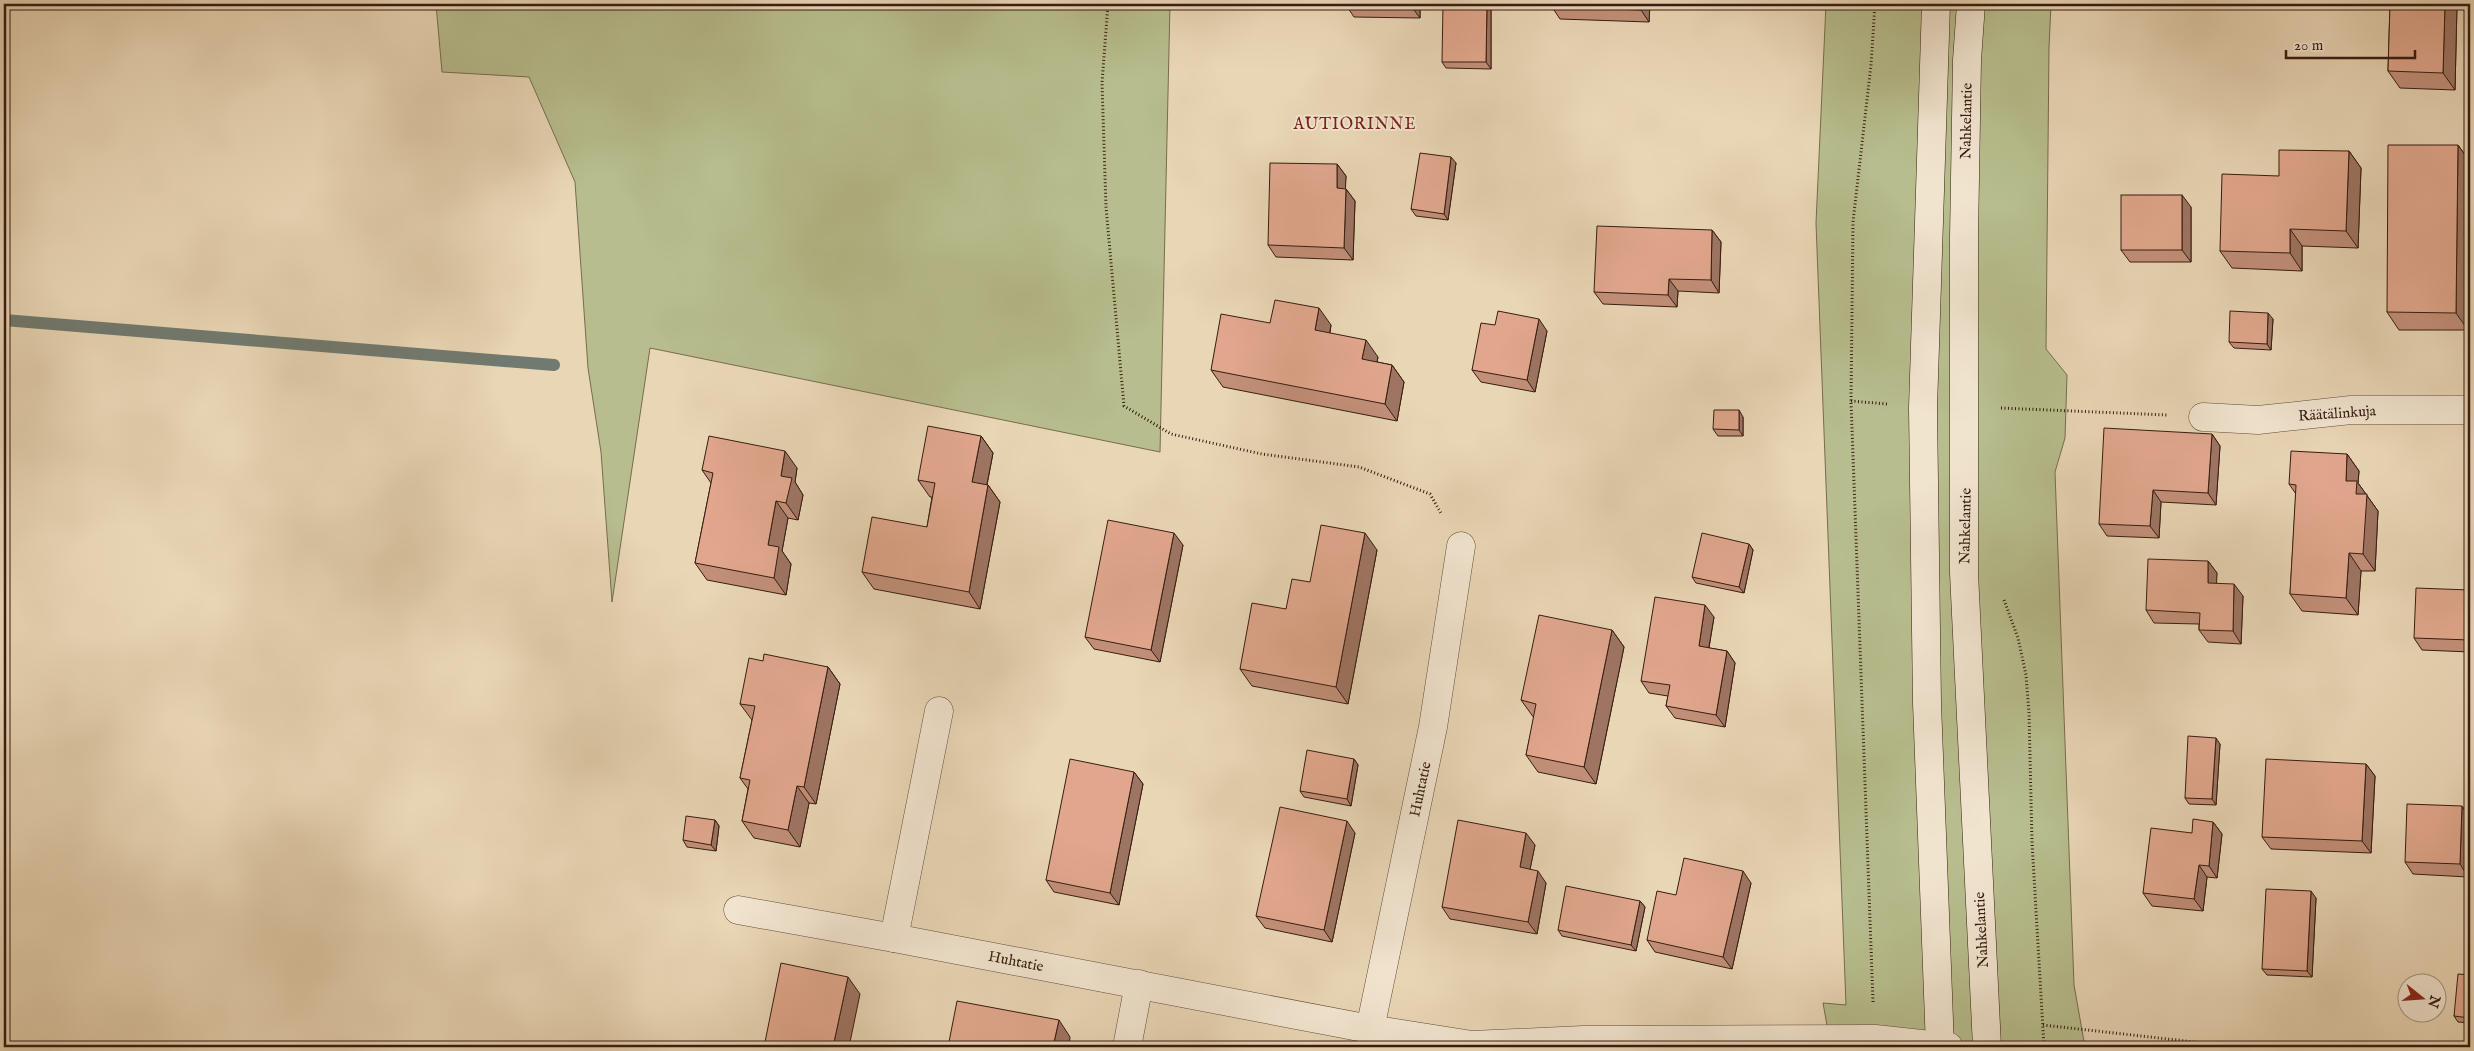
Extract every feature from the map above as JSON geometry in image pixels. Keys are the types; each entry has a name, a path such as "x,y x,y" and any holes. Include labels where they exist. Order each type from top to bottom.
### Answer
{"street":[{"path":"1936,4 1923,408 1927,703 1943,1046"},
{"name":"Nahkelantie","path":"1970,4 1967,60 1964,237 1966,408 1964,573 1987,1047"},
{"name":"Räätälinkuja","path":"2204,417 2258,420 2351,410 2470,410"},
{"name":"Huhtatie","path":"1370,1029 1433,727 1461,546"},
{"path":"894,938 939,711"},
{"name":"Huhtatie","path":"738,910 1370,1029 1472,1045 1875,1039 1943,1046"},
{"path":"1127,1047 1139,984"}],"path":[{"path":"1108,4 1102,83 1106,207 1124,406 1172,434 1262,454 1359,467 1430,494 1461,546"},
{"path":"1875,4 1871,65 1853,222 1851,401 1875,1039"},
{"path":"1851,401 1923,408"},
{"path":"1966,408 1994,407 2204,417"},
{"path":"2004,598 2018,638 2026,674 2032,842 2044,1047"},
{"path":"2043,1026 2239,1047"}],"green space":[{"path":"436,4 1170,4 1160,452 650,348 612,602 601,452 588,368 575,182 529,77 442,72"},
{"path":"1826,4 2051,4 2046,349 2067,375 2065,438 2055,472 2074,985 2085,1047 1831,1047 1823,1003 1846,1005 1816,223"}],"building":[{"path":"1411,4 1411,6 1346,5"},
{"path":"1443,4 1487,4 1486,62 1442,62"},
{"path":"1552,4 1641,4 1641,10 1552,7"},
{"path":"2390,4 2445,4 2443,73 2388,71"},
{"path":"2388,145 2458,145 2456,313 2387,312"},
{"path":"2279,150 2349,151 2346,231 2290,229 2290,253 2220,251 2222,174 2279,176"},
{"path":"1420,153 1451,157 1444,214 1411,209"},
{"path":"1270,163 1337,164 1337,188 1346,189 1344,248 1268,245"},
{"path":"2121,195 2182,195 2182,250 2121,250"},
{"path":"1597,226 1712,230 1711,280 1669,279 1668,295 1594,292"},
{"path":"1275,300 1319,308 1315,330 1366,340 1362,359 1392,365 1385,404 1211,370 1221,314 1270,323"},
{"path":"1498,311 1539,319 1527,380 1472,370 1481,323 1495,325"},
{"path":"2230,311 2268,313 2267,344 2229,342"},
{"path":"1714,410 1739,410 1739,430 1713,429"},
{"path":"928,426 981,436 972,482 988,485 969,592 862,572 872,517 927,527 935,483 918,480"},
{"path":"2104,428 2212,434 2208,493 2153,490 2150,526 2099,524"},
{"path":"709,436 785,451 781,476 792,478 786,503 776,501 768,545 779,547 774,578 695,563 713,473 702,470"},
{"path":"2291,451 2347,454 2346,481 2357,481 2356,494 2367,494 2363,554 2349,553 2346,598 2290,594 2296,485 2289,484"},
{"path":"1108,520 1174,533 1151,650 1085,637"},
{"path":"1321,525 1365,533 1336,687 1240,669 1252,603 1286,609 1292,579 1310,582"},
{"path":"1702,533 1749,544 1739,587 1692,577"},
{"path":"2148,559 2208,561 2208,583 2234,584 2233,631 2199,630 2200,613 2146,610"},
{"path":"2416,588 2470,590 2470,640 2414,638"},
{"path":"1655,597 1705,605 1699,646 1727,651 1716,715 1666,706 1670,685 1641,681"},
{"path":"1539,615 1612,630 1584,767 1526,755 1536,704 1521,700"},
{"path":"764,654 828,667 804,787 797,786 788,830 742,821 750,780 740,778 755,706 740,704 749,658 763,661"},
{"path":"2188,736 2216,738 2212,799 2185,798"},
{"path":"1307,750 1354,759 1347,799 1300,791"},
{"path":"1070,759 1134,772 1110,893 1046,880"},
{"path":"2266,759 2366,764 2362,841 2262,837"},
{"path":"2407,804 2462,806 2460,864 2405,862"},
{"path":"1280,807 1347,821 1324,930 1256,916"},
{"path":"686,816 715,820 711,845 683,840"},
{"path":"2193,819 2213,822 2209,866 2199,865 2194,899 2143,893 2151,828 2192,833"},
{"path":"1458,820 1526,833 1520,867 1538,871 1528,922 1442,907"},
{"path":"1684,858 1743,871 1723,957 1647,940 1657,891 1676,895"},
{"path":"1566,886 1640,901 1631,945 1558,930"},
{"path":"2266,889 2311,891 2307,971 2262,969"},
{"path":"781,963 848,977 833,1047 764,1047"},
{"path":"2458,974 2470,975 2470,1018 2454,1016"},
{"path":"957,1001 1059,1020 1053,1047 948,1047"}],"waterway":[{"path":"4,320 554,365"}],"district":[{"name":"AUTIORINNE","path":"1355,123"}]}
